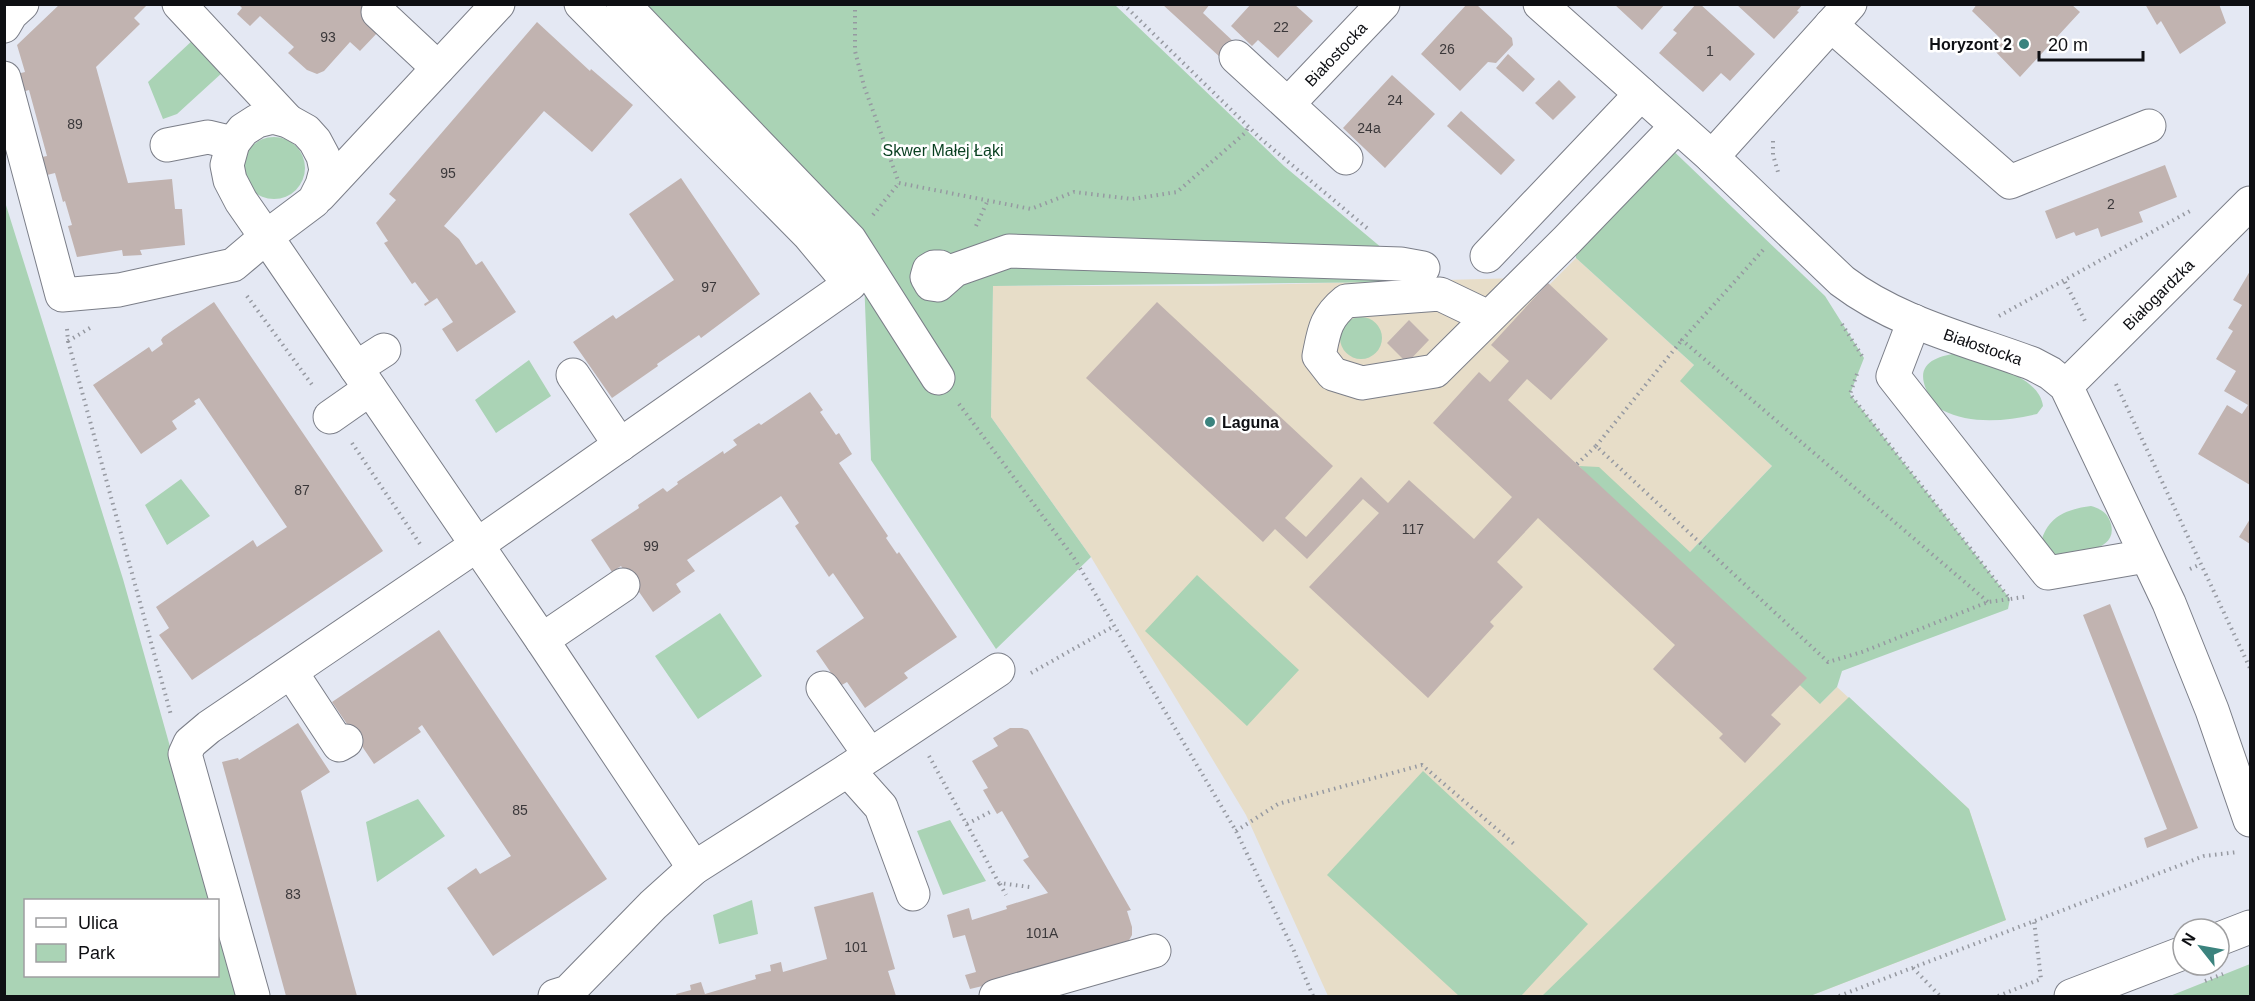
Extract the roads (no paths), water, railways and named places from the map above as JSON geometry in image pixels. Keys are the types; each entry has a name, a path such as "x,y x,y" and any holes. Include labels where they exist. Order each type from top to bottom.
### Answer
{"street":[{"path":"4,26 21,4"},
{"path":"179,4 288,121"},
{"path":"4,78 62,296 119,290 233,265 314,201 326,170 438,68 498,4"},
{"path":"253,996 185,754 190,743 199,734 477,545 850,284 809,235 581,4"},
{"path":"623,4 850,240 938,378"},
{"name":"Białostocka","path":"1288,104 1383,4"},
{"name":"Białostocka","path":"1540,4 1712,157 1842,281 1876,304 1914,321 2033,364 2050,373 2066,386 2153,569 2212,710 2250,820"},
{"path":"378,12 438,68"},
{"path":"1712,157 1841,15 2010,182 2149,126"},
{"path":"1236,57 1346,158"},
{"path":"1487,256 1641,94"},
{"path":"336,160 306,131 288,121 273,117 256,121 243,130 234,143 227,165 230,180 241,201 542,640 694,868"},
{"path":"1488,317 1440,294 1346,301 1334,311 1325,326 1319,356 1333,374 1362,383 1435,371 1677,126"},
{"path":"167,145 208,137 234,143"},
{"name":"Białogardzka","path":"2066,386 2250,203"},
{"path":"880,286 937,277 1009,251 1401,264 1424,268"},
{"path":"1914,321 1893,376 2048,573 2153,569"},
{"path":"324,405 363,379 384,350"},
{"path":"573,375 620,445"},
{"path":"542,640 623,585"},
{"path":"291,672 340,745"},
{"path":"564,995 653,905 694,868 859,762 1013,673"},
{"path":"823,688 881,807 913,894"},
{"path":"2231,934 2250,927"},
{"path":"996,996 1154,951"},
{"path":"2071,996 2171,958"}],"place":[{"name":"Horyzont 2","path":"2024,44"},
{"name":"Laguna","path":"1210,422"}],"park label":[{"name":"Skwer Małej Łąki","path":"943,150"}]}
